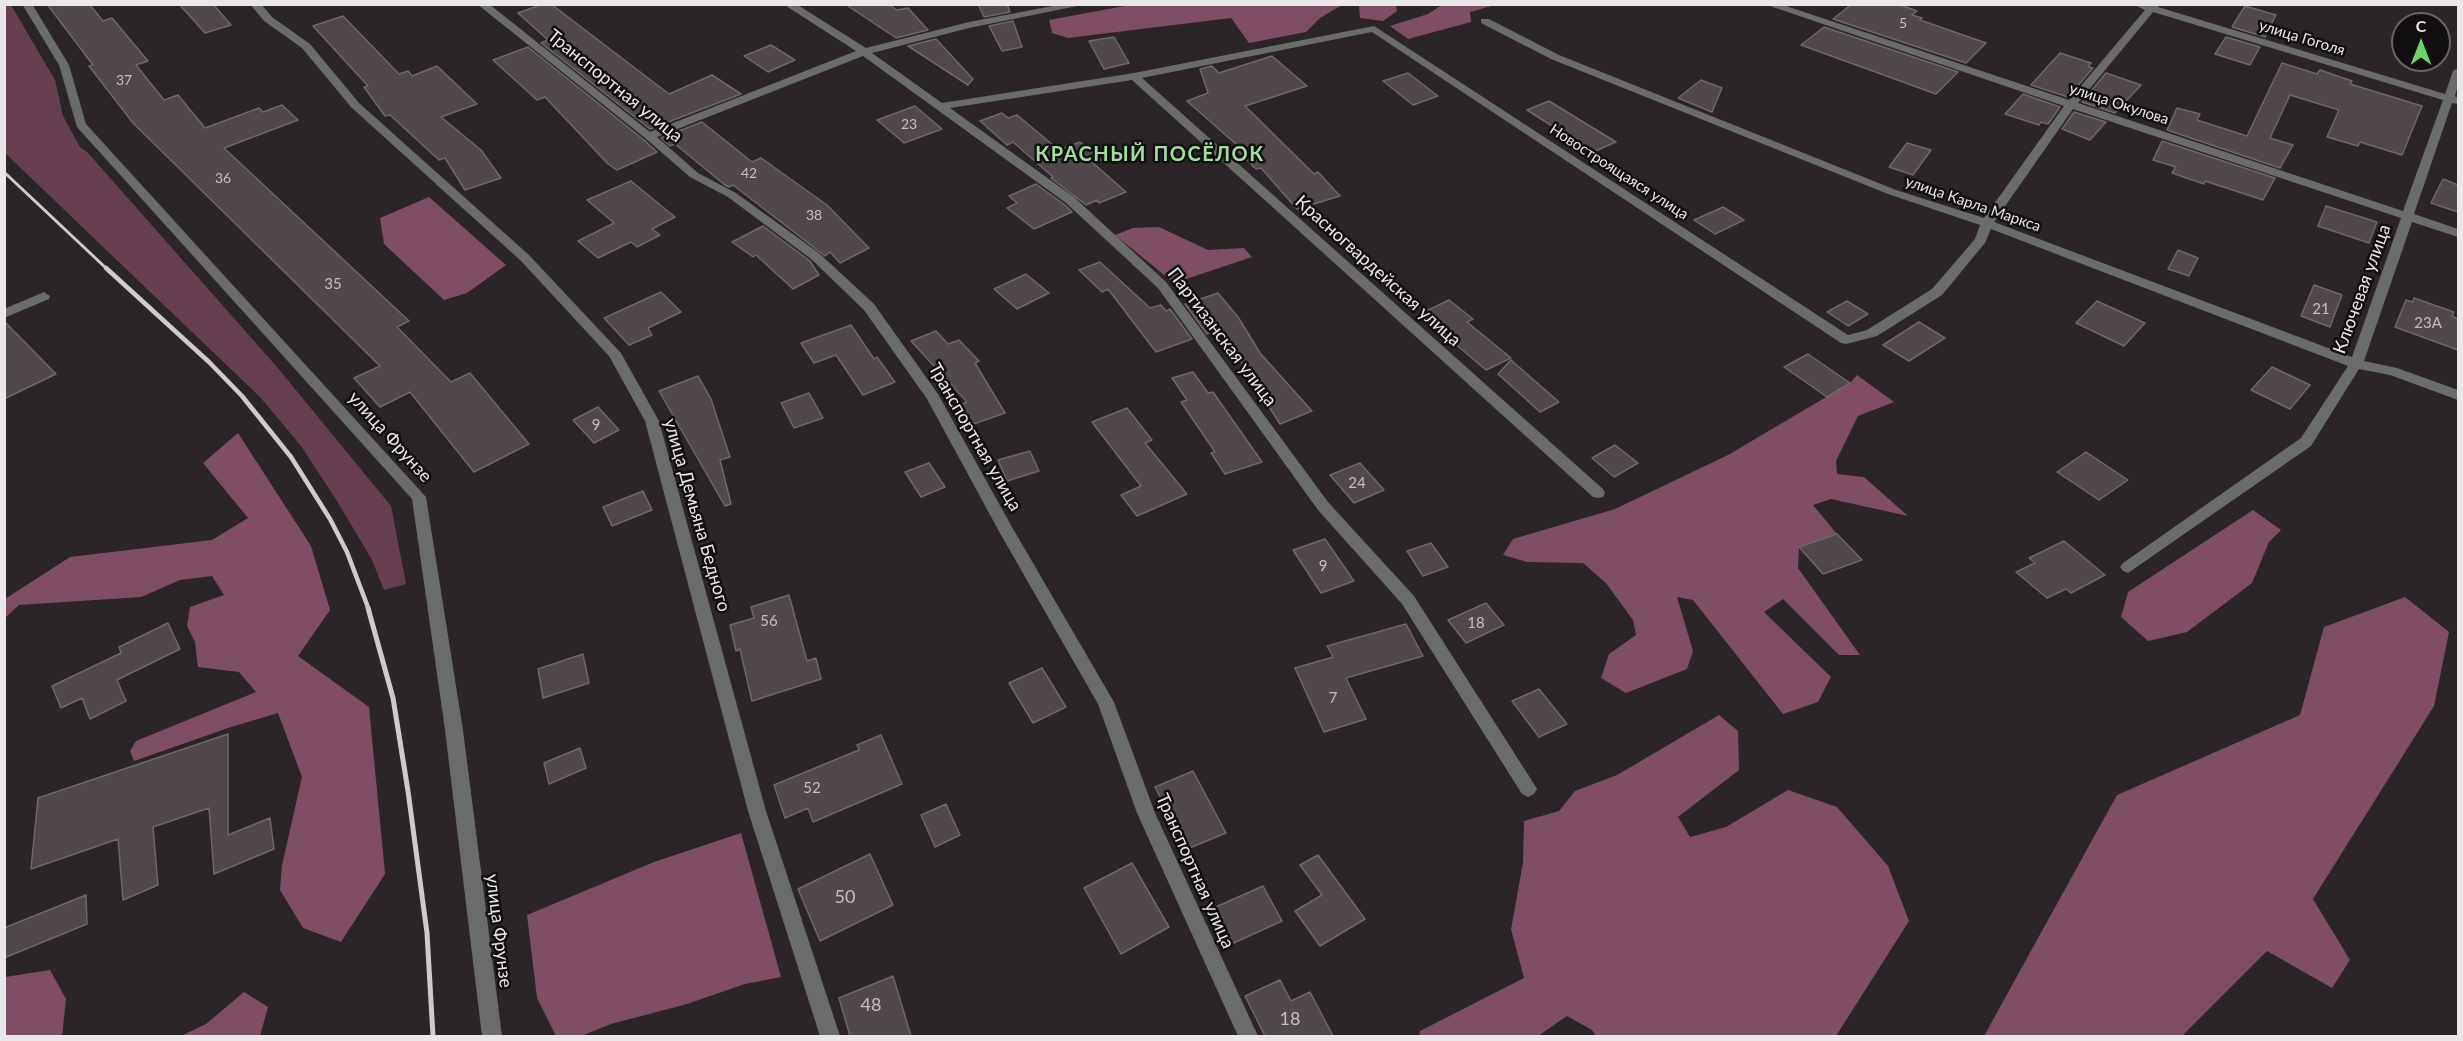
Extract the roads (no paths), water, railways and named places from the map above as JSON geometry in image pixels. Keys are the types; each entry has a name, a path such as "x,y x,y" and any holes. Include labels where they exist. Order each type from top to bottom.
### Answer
{"street":[{"name":"улица Фрунзе","path":"27,4 64,65 81,125 419,497 454,730 492,1036"},
{"name":"улица Демьяна Бедного","path":"255,4 268,19 306,46 355,105 525,258 614,353 652,421 757,811 830,1036"},
{"name":"Транспортная улица","path":"482,4 694,175 732,195 815,256 869,307 933,397 1006,531 1106,702 1146,813 1248,1036"},
{"name":"Партизанская улица","path":"788,4 864,52 1070,200 1162,285 1323,506 1408,600 1528,789"},
{"path":"648,136 864,52 969,25 1082,4"},
{"name":"улица Окулова","path":"1769,4 2458,233"},
{"name":"улица Гоголя","path":"2137,4 2454,99"},
{"path":"1987,223 2071,104 2153,7"},
{"name":"улица Карла Маркса","path":"1485,21 1555,57 1892,192 1987,223 2356,364 2392,371 2458,395"},
{"name":"Новостроящаяся улица","path":"1134,76 1374,29 1846,340 1872,333 1937,292 1981,240 1987,223"},
{"name":"Ключевая улица","path":"2128,567 2306,442 2356,364 2408,216 2454,99 2458,71"},
{"path":"938,107 1134,76"},
{"name":"Красногвардейская улица","path":"1134,76 1598,493"},
{"path":"4,314 44,296"}],"railway":[{"path":"4,172 107,269"},
{"path":"106,268 209,362 242,396 291,457 330,519 347,552 369,610"},
{"path":"368,608 393,698 408,791 427,933 433,1036"}],"district":[{"name":"КРАСНЫЙ ПОСЁЛОК","path":"1150,155"}]}
